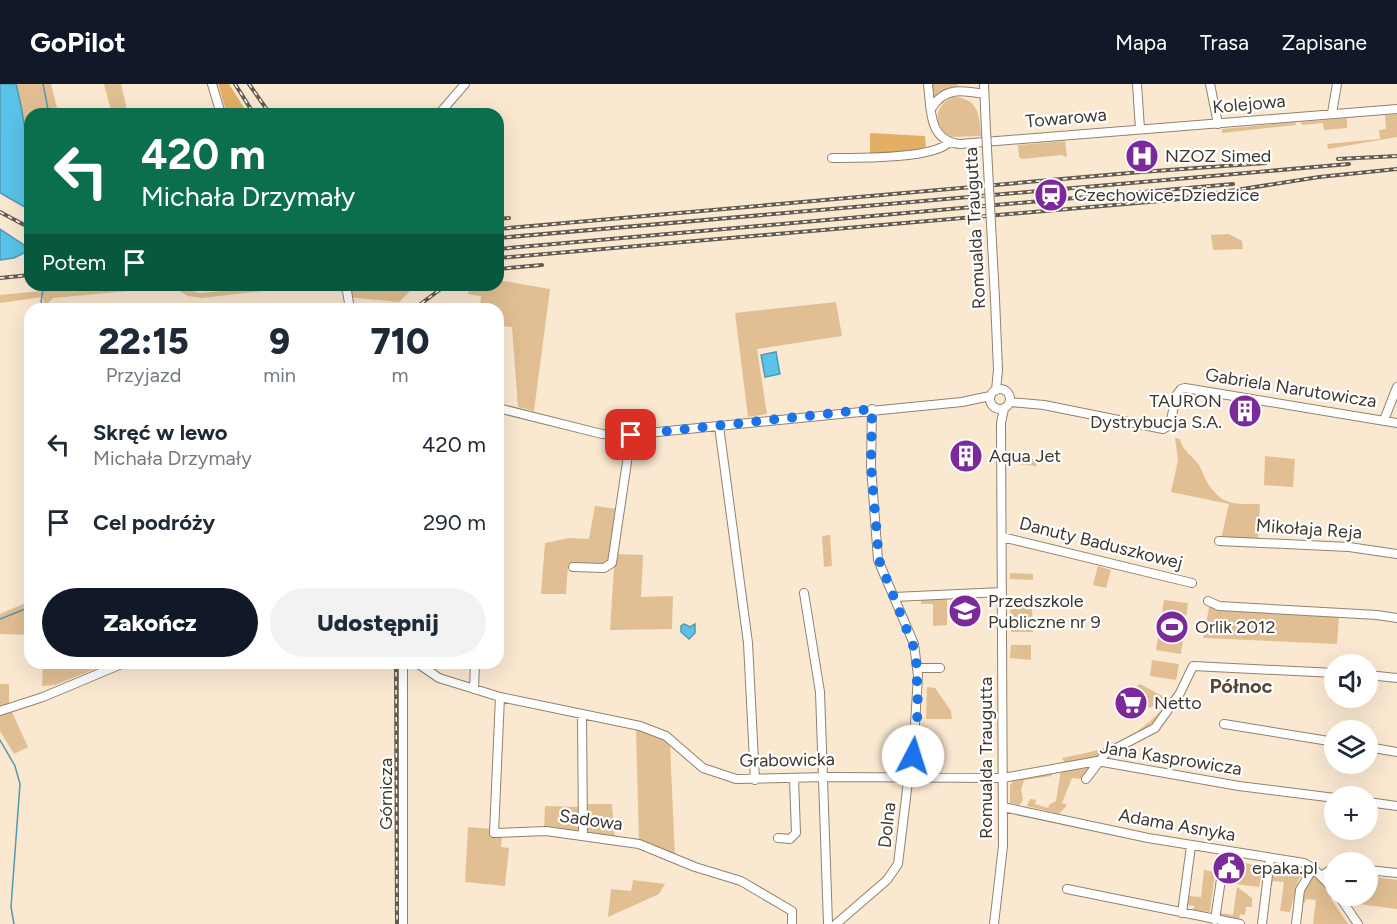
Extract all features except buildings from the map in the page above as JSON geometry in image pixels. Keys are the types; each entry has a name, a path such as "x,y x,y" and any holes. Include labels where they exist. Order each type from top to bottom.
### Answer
{"street":[{"path":"212,84 219,108"},
{"path":"444,108 465,84"},
{"path":"832,158 901,155 941,150 949,142 934,129 928,84"},
{"path":"962,84 970,91"},
{"name":"Romualda Traugutta","path":"984,84 1001,423 1003,807 1002,868 994,924"},
{"path":"1137,84 1140,129"},
{"path":"1210,84 1218,124"},
{"path":"1332,113 1337,84"},
{"path":"931,109 941,96 949,91 984,94"},
{"name":"Kolejowa","path":"1140,129 1397,109"},
{"name":"Towarowa","path":"949,142 960,144 1140,129"},
{"path":"1384,420 1397,387"},
{"name":"Gabriela Narutowicza","path":"1000,399 1032,403 1163,429 1170,425 1176,396 1181,389 1185,388 1397,423"},
{"path":"504,410 602,434 631,435 872,409 1000,399"},
{"name":"Dolna","path":"836,924 887,880 898,864 918,710 914,644 879,560 871,466 872,409"},
{"path":"719,426 748,643 755,780"},
{"path":"573,567 604,568 612,563 631,435"},
{"name":"Danuty Baduszkowej","path":"1002,537 1192,583"},
{"name":"Mikołaja Reja","path":"1219,541 1349,547 1397,554"},
{"path":"894,597 1002,592"},
{"path":"804,593 820,692 825,777 828,924"},
{"path":"1208,601 1219,606 1397,618"},
{"path":"1086,779 1097,761 1105,754 1155,728 1180,693 1193,666 1324,672"},
{"path":"917,668 940,668"},
{"path":"0,711 43,697 110,669"},
{"name":"Górnicza","path":"403,669 403,924"},
{"name":"Grabowicka","path":"426,669 439,678 500,697 640,726 666,736 703,768 736,779 1003,778"},
{"path":"474,689 475,669"},
{"path":"1378,676 1397,678"},
{"name":"Sadowa","path":"500,697 493,832 546,831 639,844 695,867 741,881 774,902 789,907 794,916 792,924"},
{"path":"582,714 583,835"},
{"path":"1224,724 1324,740"},
{"path":"1378,749 1397,752"},
{"name":"Jana Kasprowicza","path":"1003,778 1097,761 1239,786 1324,797"},
{"path":"778,838 790,838 796,833 794,779"},
{"path":"1378,803 1397,806"},
{"name":"Adama Asnyka","path":"1003,807 1191,846 1304,863 1324,879"},
{"path":"1182,913 1191,846"},
{"path":"1215,920 1225,852"},
{"path":"1262,924 1270,858"},
{"path":"1296,924 1300,890 1313,868"},
{"path":"1378,871 1397,873"},
{"path":"1067,889 1240,924"},
{"path":"1346,906 1358,924"}],"shaded area":[{"path":"16,84 51,84 57,108 24,108 24,125"},
{"path":"104,84 121,84 127,108 110,108"},
{"path":"218,84 229,84 244,108 225,108"},
{"path":"931,84 957,84 959,86 945,90 932,99"},
{"path":"953,97 973,104 980,121 981,136 950,137 940,127 939,110"},
{"path":"1397,114 1397,137 1328,149 1327,144 1380,139 1379,130 1386,129 1385,115"},
{"path":"1347,118 1347,128 1324,130 1323,123 1302,125 1301,122"},
{"path":"1295,122 1296,125 1222,133 1222,129"},
{"path":"870,133 925,136 926,150 870,155"},
{"path":"1065,141 1067,157 1061,155 1022,159 1019,157 1018,145"},
{"path":"1229,234 1242,241 1243,249 1213,250 1211,235"},
{"path":"504,281 550,289 534,411 518,407 512,327 504,326 504,303 480,303 481,296 468,294 469,291 504,291"},
{"path":"42,291 129,291 53,298 48,303 44,303 43,297 0,303 0,295"},
{"path":"179,291 199,293 262,291 202,298 188,296"},
{"path":"343,291 410,291 399,302 347,297"},
{"path":"836,302 842,336 757,349 767,414 748,417 735,313"},
{"path":"1175,438 1180,439 1183,447 1199,465 1207,482 1218,496 1229,502 1260,504 1258,539 1221,539 1229,504 1171,492 1178,460"},
{"path":"1013,455 1038,460 1036,466 1008,463 1008,458 1013,458"},
{"path":"1265,456 1295,459 1293,487 1264,485"},
{"path":"595,506 618,509 609,561 603,566 568,564 566,594 541,594 545,543 569,538 589,539"},
{"path":"830,535 832,566 824,567 822,536"},
{"path":"615,554 643,555 641,597 673,596 672,629 610,630"},
{"path":"1098,566 1111,570 1106,588 1093,585"},
{"path":"1010,573 1033,574 1033,580 1010,579"},
{"path":"921,597 947,597 947,625 933,626 933,604 921,604"},
{"name":"Orlik 2012","path":"1164,600 1188,603 1181,654 1156,650"},
{"path":"1210,603 1339,616 1337,644 1203,638"},
{"path":"24,604 24,635 0,634 0,614"},
{"path":"1010,604 1032,605 1033,632 1011,632"},
{"path":"1011,645 1031,645 1031,660 1010,658"},
{"path":"1152,660 1179,664 1176,680 1150,676"},
{"path":"43,669 95,669 55,685 42,686"},
{"path":"0,684 9,684 9,704 0,707"},
{"path":"1140,684 1168,699 1158,711 1153,706 1149,708 1136,687"},
{"path":"927,687 935,688 951,711 952,719 926,719"},
{"path":"1168,703 1158,722 1098,758 1065,763 1062,758 1108,747 1132,735"},
{"path":"12,712 28,747 14,754 0,731 0,715"},
{"path":"636,729 661,737 670,744 675,858 639,842"},
{"path":"1090,764 1083,779 1072,778 1062,803 1067,805 1059,814 1027,806 1030,799 1036,800 1035,804 1048,808 1056,801 1061,769"},
{"path":"1052,773 1052,776 1024,780 1021,790 1023,799 1020,805 1010,803 1010,785 1013,781"},
{"path":"585,804 612,804 615,838 585,832"},
{"path":"545,806 581,807 581,831 544,829"},
{"path":"468,827 492,829 502,836 501,847 509,848 505,886 465,882"},
{"path":"1241,862 1263,867 1259,887 1236,884"},
{"path":"1276,869 1303,872 1298,881 1290,912 1280,911 1284,882 1273,881 1270,885 1271,873 1276,873"},
{"path":"1204,870 1215,872 1210,912 1193,910 1194,906 1186,905 1187,896 1201,897"},
{"path":"1314,874 1324,886 1324,906 1336,906 1348,924 1313,924 1316,900 1306,899 1303,903 1305,888"},
{"path":"1378,877 1397,880 1397,909 1374,906 1378,906"},
{"path":"633,880 665,884 659,894 608,917 611,889 631,891"},
{"path":"1237,887 1252,898 1252,907 1246,907 1245,915 1240,914 1239,920 1220,917 1220,913 1233,915"}],"water":[{"path":"0,84 16,84 24,123 24,207 0,193"},
{"path":"0,229 24,245 24,253 14,258 0,260"},
{"path":"776,352 780,374 765,377 761,355"},
{"path":"684,624 690,627 695,624 695,633 689,639 681,632 681,626"}],"waterway":[{"path":"43,84 48,108"},
{"path":"41,303 43,291"},
{"path":"0,619 24,609"},
{"path":"0,740 15,766 20,784 11,907 14,924"}],"railway":[{"path":"235,84 250,108"},
{"path":"249,84 266,108"},
{"path":"1338,159 1397,156"},
{"path":"504,228 1266,163"},
{"path":"504,237 1349,164"},
{"path":"504,257 1172,200 1319,177 1397,169"},
{"path":"504,248 1233,184"},
{"path":"0,212 24,225"},
{"path":"504,218 509,218"},
{"path":"504,268 542,265"},
{"path":"0,278 24,276"},
{"path":"422,303 438,291"},
{"path":"396,669 397,924"}],"place":[{"name":"NZOZ Simed","path":"1142,156"},
{"name":"Czechowice-Dziedzice","path":"1051,195"},
{"name":"TAURON Dystrybucja S.A.","path":"1245,411"},
{"name":"Aqua Jet","path":"966,456"},
{"name":"Przedszkole Publiczne nr 9","path":"965,611"},
{"name":"Orlik 2012","path":"1172,627"},
{"name":"Netto","path":"1131,703"},
{"name":"epaka.pl","path":"1229,868"}],"district":[{"name":"Północ","path":"1241,686"}],"route":[{"path":"631,435 872,409 871,466 880,568 916,653 918,710 913,756"}]}
